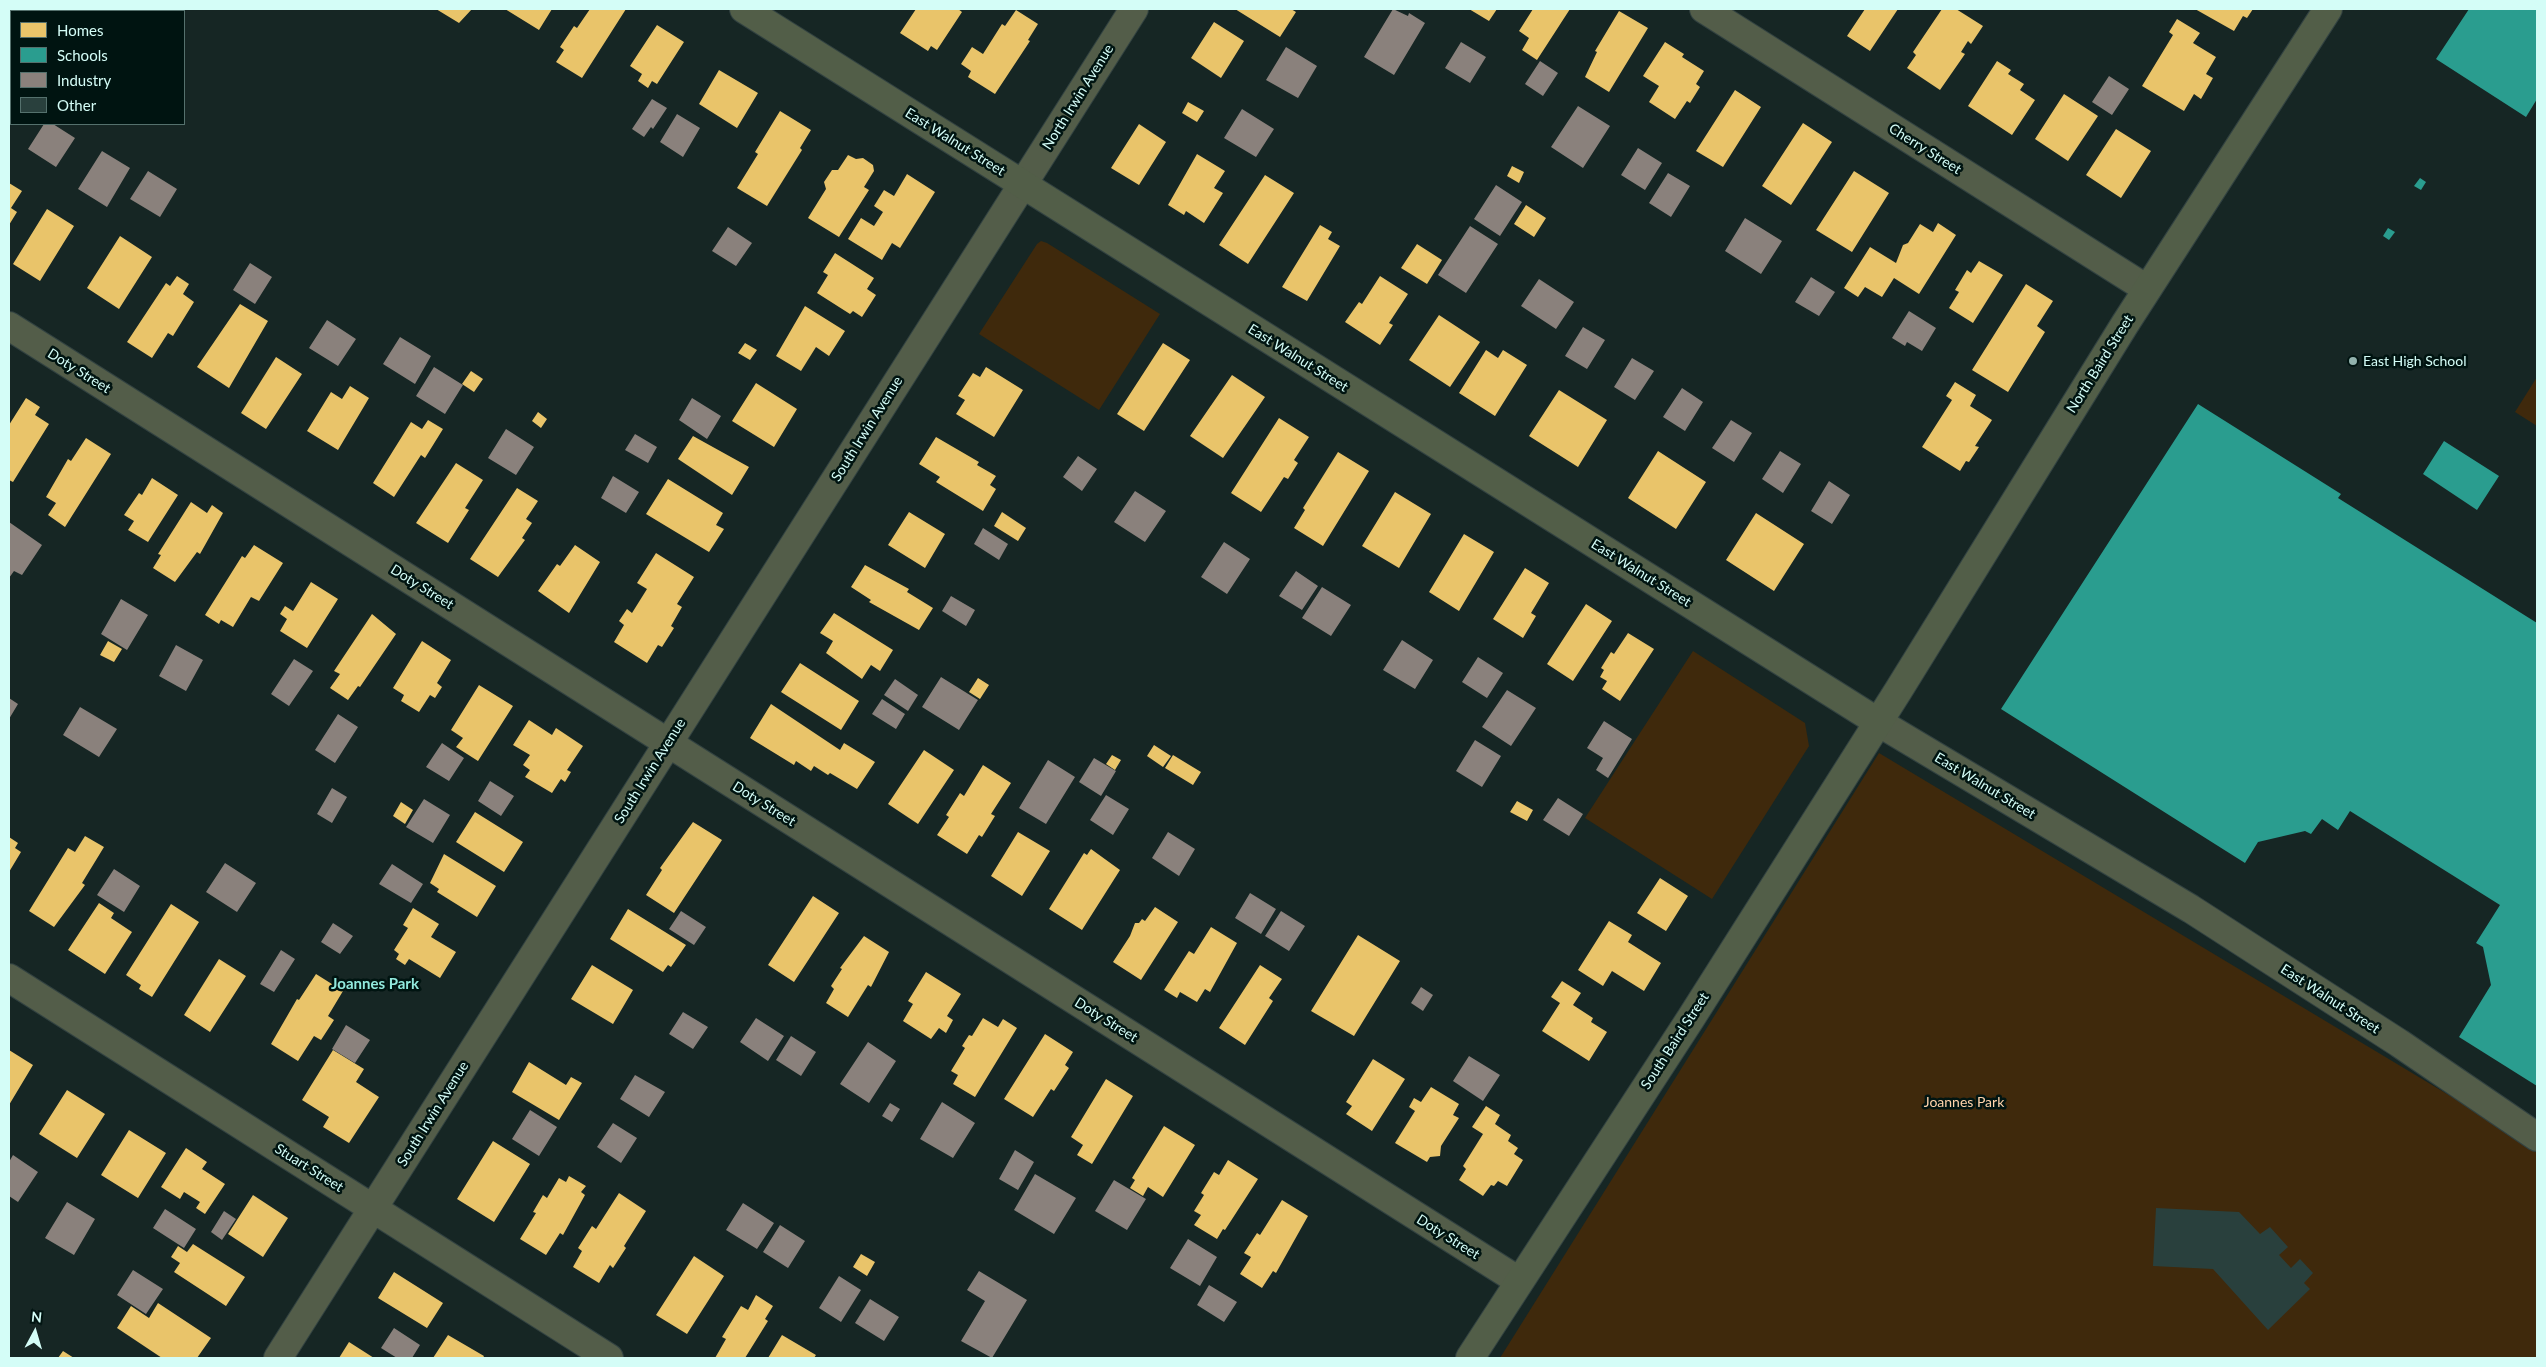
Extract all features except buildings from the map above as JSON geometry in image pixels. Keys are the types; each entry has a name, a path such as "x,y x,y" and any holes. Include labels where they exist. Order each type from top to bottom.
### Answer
{"street":[{"name":"East Walnut Street","path":"744,9 1878,722 2191,909 2399,1043 2537,1137"},
{"name":"North Irwin Avenue","path":"1022,185 1134,9"},
{"name":"Cherry Street","path":"1704,9 2147,289"},
{"name":"North Baird Street","path":"1878,722 2147,289 2328,9"},
{"name":"South Irwin Avenue","path":"278,1358 1022,185"},
{"name":"Doty Street","path":"9,326 1519,1281"},
{"name":"South Baird Street","path":"1470,1358 1685,1026 1878,722"},
{"name":"Stuart Street","path":"9,978 609,1358"}],"green space":[{"path":"1041,241 1160,314 1099,410 979,334 1037,244"},
{"path":"2537,377 2537,426 2515,412"},
{"path":"1693,651 1805,723 1809,746 1712,899 1585,818"},
{"name":"Joannes Park","path":"1879,753 2537,1148 2537,1358 1500,1358"}],"place":[{"name":"East High School","path":"2353,361"}],"district":[{"name":"Joannes Park","path":"375,984"}]}
